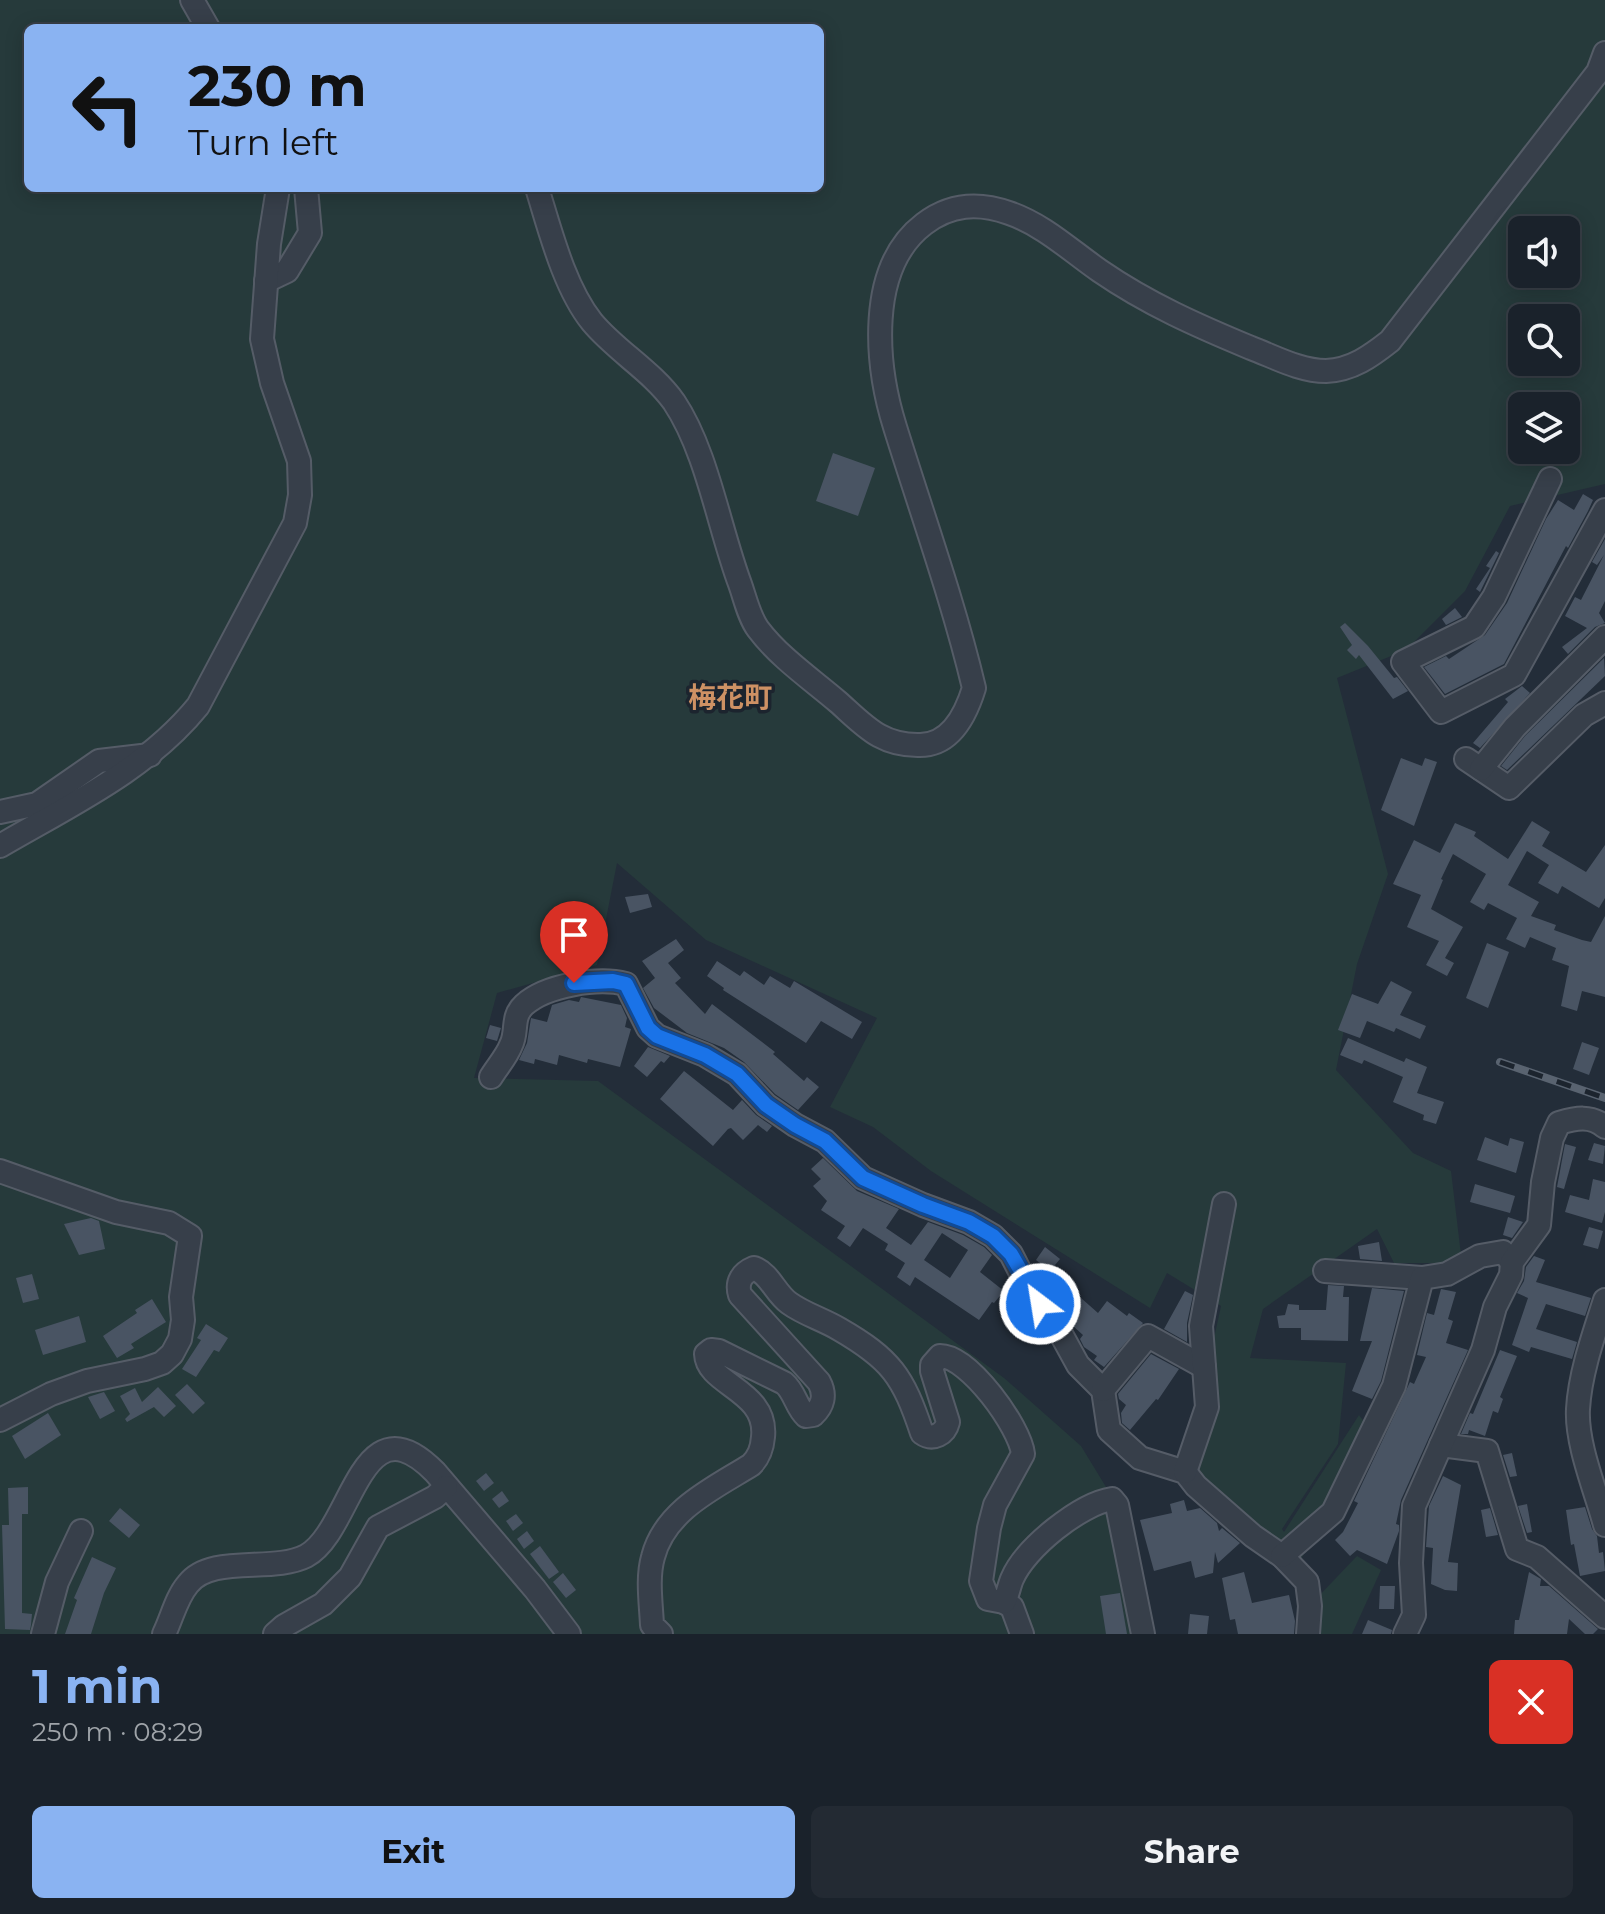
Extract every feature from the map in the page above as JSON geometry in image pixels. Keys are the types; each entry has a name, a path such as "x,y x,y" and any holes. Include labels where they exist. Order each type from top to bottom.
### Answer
{"street":[{"path":"192,0 206,24"},
{"path":"538,192 554,244 574,291 592,321 673,402 693,439 735,572 756,626 775,648 879,738 901,746 926,745 944,738 959,724 968,709 974,688 885,394 882,303 888,273 912,233 935,216 963,205 1005,212 1032,222 1136,295 1183,320 1304,369 1327,371 1350,367 1390,341 1598,72 1605,53"},
{"path":"0,846 125,774 183,725 198,706 295,523 300,495 299,461 272,383 262,339 277,192"},
{"path":"266,281 287,271 310,233 306,192"},
{"path":"1550,479 1494,597 1474,627 1403,662 1441,712 1514,675 1605,510"},
{"path":"1605,637 1474,764 1509,788 1584,715 1605,703"},
{"path":"0,812 37,804 99,761 150,755"},
{"path":"491,1077 513,1043 514,1022 524,1005 574,983 613,981 626,984 648,1028 657,1036 705,1055 737,1074 766,1105 825,1141 863,1178 969,1222 993,1236 1011,1254 1078,1365 1103,1390 1109,1430 1140,1458 1185,1472 1196,1486 1253,1536 1282,1556 1307,1582 1310,1606 1308,1634"},
{"path":"1405,1634 1414,1615 1411,1563 1414,1506 1483,1350 1495,1307 1511,1275 1512,1262 1539,1225 1552,1138 1559,1123 1602,1116"},
{"path":"0,1171 116,1212 169,1223 190,1236 181,1297 183,1320 180,1339 172,1354 162,1363 145,1369 87,1381 51,1394 0,1420"},
{"path":"1185,1472 1207,1407 1201,1326 1224,1204"},
{"path":"1325,1271 1422,1278 1447,1274 1480,1256 1503,1252 1512,1262"},
{"path":"661,1634 652,1625 649,1580 653,1556 661,1538 689,1503 751,1465 762,1446 763,1423 757,1410 749,1398 708,1365 706,1354 711,1350 719,1351 784,1383 806,1416 819,1411 824,1397 819,1382 740,1295 740,1278 754,1268 766,1275 782,1298 838,1328 892,1368 902,1381 922,1433 927,1437 942,1432 948,1422 932,1371 935,1360 940,1356 954,1359 983,1385 1018,1434 1023,1454 995,1505 981,1581 988,1599 1012,1607 1022,1634"},
{"path":"1282,1556 1333,1512 1394,1386 1422,1278"},
{"path":"1603,1314 1578,1412 1581,1439 1605,1525"},
{"path":"1103,1390 1148,1336 1204,1367"},
{"path":"1441,1445 1487,1451 1517,1549 1537,1557 1605,1617"},
{"path":"164,1634 189,1581 206,1571 298,1559 315,1549 335,1525 362,1470 381,1453 410,1451 422,1460 535,1589 569,1634"},
{"path":"275,1634 315,1609 350,1577 378,1527 435,1497 446,1487"},
{"path":"1004,1602 1017,1570 1047,1535 1093,1505 1112,1499 1117,1505 1143,1634"},
{"path":"43,1634 57,1582 81,1531"}],"green space":[{"path":"0,0 1605,0 1605,484 1510,506 1465,591 1406,650 1337,678 1388,874 1357,964 1336,1070 1413,1153 1451,1171 1462,1263 1394,1263 1377,1229 1263,1309 1250,1358 1346,1363 1338,1444 1282,1529 1284,1532 1359,1415 1371,1431 1300,1561 1185,1472 1221,1306 1167,1273 1150,1308 931,1171 873,1127 830,1107 877,1018 706,940 617,863 597,965 497,993 474,1078 598,1081 1004,1378 1081,1446 1117,1505 1140,1634 0,1634"},
{"path":"1357,1556 1381,1570 1352,1634 1308,1634 1316,1599"}],"building":[{"path":"833,453 875,468 858,516 816,501"},
{"path":"1583,494 1593,500 1588,511 1568,548 1566,546 1504,664 1445,694 1424,667 1446,656 1449,659 1485,635 1507,603 1558,500 1574,510"},
{"path":"1605,539 1605,601 1599,613 1605,623 1595,627 1568,654 1562,647 1587,628 1565,616 1575,597 1581,600 1604,555 1597,565 1592,562"},
{"path":"1496,551 1499,553 1480,592 1476,589 1490,568 1486,566"},
{"path":"1455,608 1462,617 1446,625 1442,619"},
{"path":"1345,623 1408,691 1393,699 1359,655 1356,659 1347,650 1352,645 1340,627"},
{"path":"1604,658 1605,676 1507,770 1501,766 1525,736"},
{"path":"1522,686 1530,693 1480,748 1473,743 1508,702 1505,699"},
{"path":"1401,758 1422,766 1425,758 1437,762 1414,826 1381,810"},
{"path":"1532,821 1550,832 1542,846 1586,872 1605,845 1605,898 1599,908 1562,886 1558,894 1538,883 1549,865 1527,851 1508,885 1539,902 1531,916 1556,925 1554,930 1582,940 1591,942 1605,916 1605,997 1582,991 1577,1011 1561,1006 1569,966 1552,960 1556,948 1530,937 1525,948 1506,939 1517,918 1488,903 1484,910 1470,902 1486,874 1453,854 1441,879 1431,909 1463,927 1445,958 1454,963 1447,976 1426,965 1439,941 1407,927 1421,895 1393,884 1414,840 1440,853 1455,823 1476,832 1474,836 1508,859"},
{"path":"648,894 652,907 630,913 625,897"},
{"path":"676,939 684,950 668,963 681,978 675,983 705,1014 712,1004 775,1052 773,1054 804,1081 807,1077 819,1087 798,1110 775,1094 744,1062 724,1048 687,1033 654,1008 643,988 655,978 642,961"},
{"path":"1487,943 1509,952 1488,1008 1466,998"},
{"path":"717,961 740,976 744,971 764,985 770,976 790,988 794,981 862,1022 852,1039 821,1021 806,1043 723,990 707,976"},
{"path":"1391,981 1412,992 1400,1015 1426,1026 1420,1039 1396,1028 1394,1032 1367,1021 1360,1038 1338,1030 1352,994 1378,1004"},
{"path":"581,997 621,1005 627,1018 625,1027 631,1029 620,1067 588,1059 587,1063 559,1055 557,1065 535,1059 534,1064 519,1060 527,1043 531,1018 547,1022 552,1005 569,1000 579,1002"},
{"path":"490,1025 501,1028 497,1041 486,1038"},
{"path":"1348,1038 1404,1062 1406,1058 1427,1067 1417,1093 1444,1102 1436,1124 1423,1120 1424,1115 1393,1102 1403,1077 1364,1060 1362,1064 1340,1055"},
{"path":"1582,1042 1599,1048 1589,1075 1573,1069"},
{"path":"648,1047 670,1056 647,1077 634,1066"},
{"path":"684,1071 733,1110 742,1100 772,1126 767,1132 758,1125 743,1140 731,1128 728,1129 713,1146 660,1099"},
{"path":"1485,1137 1508,1146 1510,1138 1524,1142 1516,1173 1477,1160"},
{"path":"1594,1143 1605,1146 1603,1164 1588,1160"},
{"path":"1565,1144 1576,1147 1564,1189 1557,1187"},
{"path":"823,1158 857,1191 899,1209 886,1228 911,1245 928,1222 984,1247 992,1255 980,1272 1004,1291 979,1320 915,1277 910,1286 897,1277 905,1263 885,1250 888,1244 863,1228 850,1247 837,1238 845,1226 821,1210 827,1201 813,1186 821,1179 811,1169","holes":["942,1233 968,1250 950,1278 924,1260"]},
{"path":"1593,1179 1605,1182 1602,1223 1565,1212 1570,1195 1589,1200"},
{"path":"1475,1184 1515,1196 1510,1213 1470,1202"},
{"path":"1508,1217 1523,1222 1512,1238 1503,1235"},
{"path":"91,1218 99,1221 105,1249 79,1255 64,1224"},
{"path":"1589,1227 1603,1231 1598,1249 1583,1245"},
{"path":"1379,1242 1382,1261 1360,1259 1358,1246"},
{"path":"1045,1247 1060,1259 1050,1271 1036,1260"},
{"path":"1534,1256 1545,1260 1536,1282 1591,1298 1585,1316 1546,1304 1536,1329 1577,1342 1572,1359 1531,1347 1529,1352 1512,1345 1528,1298 1517,1293 1524,1281 1526,1267"},
{"path":"32,1274 39,1299 23,1303 16,1278"},
{"path":"1048,1281 1076,1304 1081,1298 1098,1313 1107,1301 1143,1323 1104,1367 1094,1360 1097,1356 1084,1347 1080,1339 1083,1335 1073,1326 1045,1285"},
{"path":"1328,1285 1344,1286 1343,1297 1349,1297 1348,1341 1301,1340 1301,1328 1279,1328 1277,1316 1285,1315 1288,1304 1299,1305 1299,1310 1326,1310"},
{"path":"1372,1288 1404,1291 1381,1381 1372,1399 1352,1391 1372,1341 1360,1341"},
{"path":"1441,1289 1456,1292 1448,1319 1453,1321 1446,1343 1468,1350 1401,1500 1396,1524 1399,1531 1387,1564 1357,1550 1350,1556 1335,1540 1343,1532 1358,1503 1354,1501 1410,1382 1414,1384 1426,1357 1417,1355 1427,1313 1434,1315"},
{"path":"1185,1291 1193,1295 1187,1323 1187,1342 1164,1329"},
{"path":"152,1299 166,1322 131,1344 134,1348 117,1358 103,1336"},
{"path":"79,1316 86,1342 43,1355 35,1330"},
{"path":"206,1324 228,1338 219,1352 214,1350 196,1377 182,1369 201,1340 197,1338"},
{"path":"1500,1350 1517,1356 1500,1397 1503,1399 1498,1413 1493,1411 1485,1436 1469,1430 1468,1434 1461,1434 1470,1413 1473,1414"},
{"path":"1151,1354 1179,1369 1158,1400 1130,1430 1122,1423 1121,1413 1126,1405 1118,1394"},
{"path":"187,1384 205,1403 193,1414 175,1395"},
{"path":"158,1387 176,1406 164,1417 154,1407 127,1422 125,1419 130,1414 120,1396 135,1388 142,1402"},
{"path":"104,1392 115,1411 100,1419 88,1397"},
{"path":"48,1413 61,1435 25,1459 12,1436"},
{"path":"1512,1453 1517,1476 1510,1477 1503,1455"},
{"path":"486,1473 494,1483 484,1491 476,1481"},
{"path":"1443,1476 1461,1485 1448,1562 1458,1563 1457,1591 1431,1584 1433,1548 1426,1547 1429,1506"},
{"path":"28,1487 28,1514 22,1514 22,1613 32,1614 31,1625 30,1630 5,1629 2,1525 9,1525 8,1488"},
{"path":"502,1491 509,1501 499,1508 492,1499"},
{"path":"1184,1500 1187,1511 1200,1508 1217,1523 1219,1531 1222,1528 1240,1543 1218,1563 1215,1552 1213,1573 1195,1578 1191,1561 1154,1571 1140,1520 1172,1513 1170,1504"},
{"path":"1527,1504 1532,1532 1527,1533 1518,1506"},
{"path":"1585,1507 1597,1536 1599,1553 1603,1552 1605,1571 1580,1576 1566,1510"},
{"path":"120,1508 140,1525 129,1538 109,1521"},
{"path":"1490,1508 1498,1535 1486,1537 1481,1510"},
{"path":"516,1514 523,1523 513,1531 506,1521"},
{"path":"527,1531 534,1541 524,1549 517,1539"},
{"path":"540,1546 559,1572 549,1579 530,1554"},
{"path":"92,1557 116,1568 91,1634 65,1634 77,1600 74,1598"},
{"path":"1244,1572 1252,1603 1289,1595 1295,1621 1294,1634 1238,1634 1235,1619 1230,1620 1222,1578"},
{"path":"1529,1572 1541,1579 1540,1586 1549,1586 1598,1629 1593,1634 1585,1634 1569,1619 1567,1634 1514,1634"},
{"path":"563,1573 576,1590 566,1598 553,1582"},
{"path":"1380,1586 1395,1586 1394,1609 1379,1609"},
{"path":"1120,1593 1127,1634 1106,1634 1100,1596"},
{"path":"1190,1614 1209,1616 1207,1634 1188,1634"},
{"path":"1368,1620 1392,1630 1391,1634 1362,1634"}],"railway":[{"path":"1500,1062 1605,1098"}],"district":[{"name":"梅花町","path":"730,697"}],"route":[{"path":"574,983 613,981 626,984 648,1028 657,1036 705,1055 737,1074 766,1105 825,1141 863,1178 969,1222 993,1236 1011,1254 1040,1304"}]}
